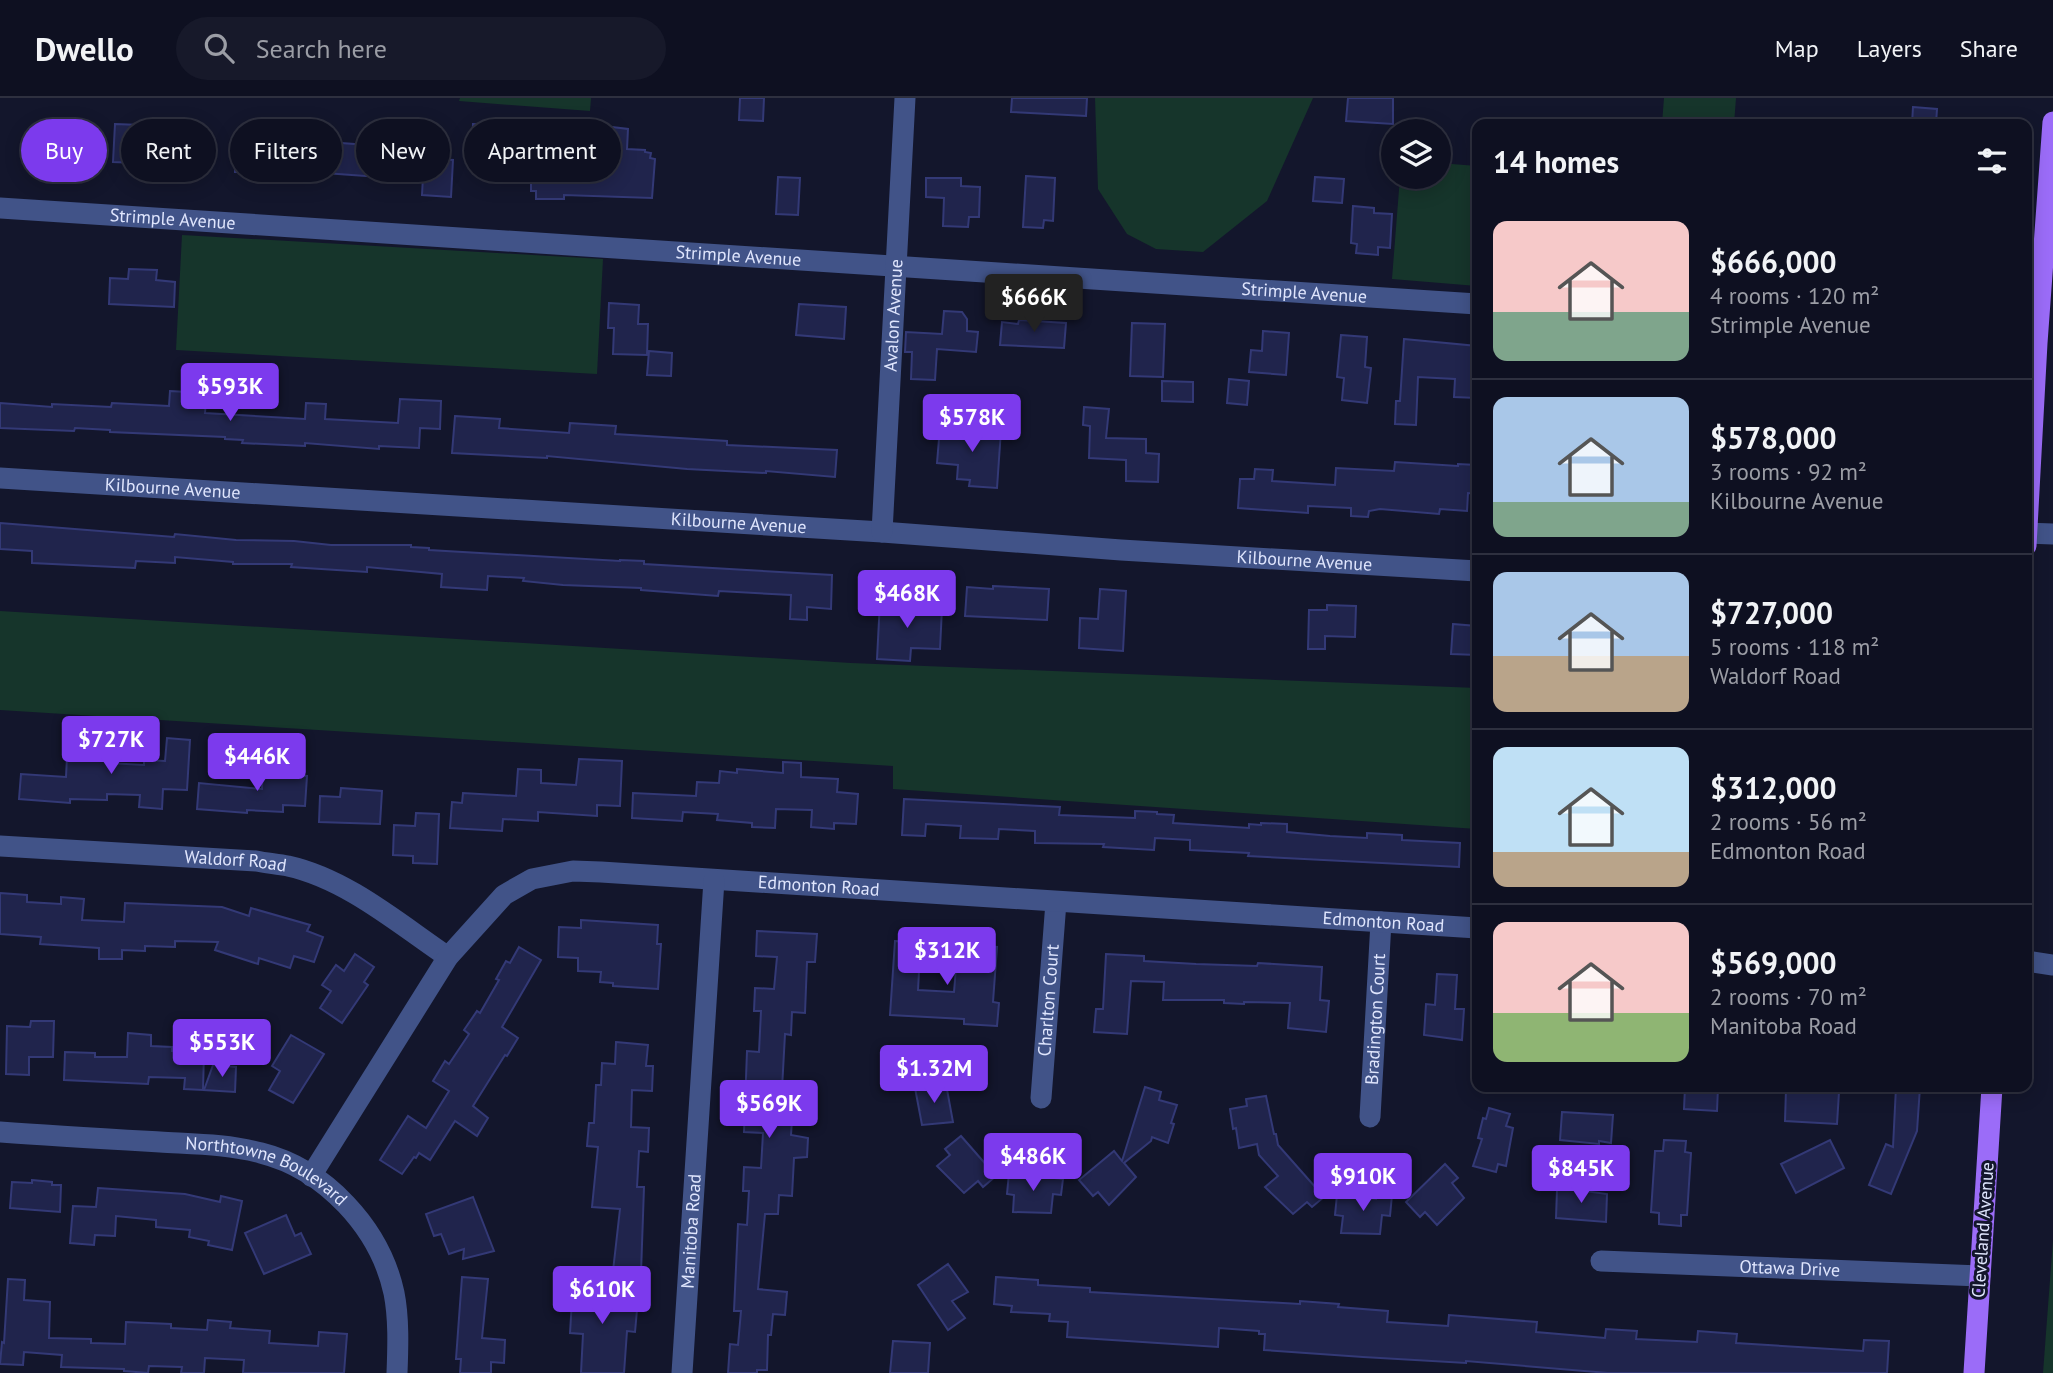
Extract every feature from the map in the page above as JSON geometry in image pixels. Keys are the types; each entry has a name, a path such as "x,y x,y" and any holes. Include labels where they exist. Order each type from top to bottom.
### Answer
{"main road":[{"path":"2032,333 2053,122"},
{"name":"Cleveland Avenue","path":"1974,1373 1992,1092"}],"street":[{"name":"Avalon Avenue","path":"882,532 905,98"},
{"name":"Strimple Avenue","path":"0,208 1472,304"},
{"name":"Kilbourne Avenue","path":"0,478 882,532 1121,550 1472,570"},
{"path":"2032,538 2053,534"},
{"name":"Waldorf Road","path":"0,846 256,861 289,866 354,894 448,957"},
{"name":"Edmonton Road","path":"311,1176 448,957 504,895 532,878 573,871 1472,928"},
{"name":"Manitoba Road","path":"682,1373 714,880"},
{"name":"Charlton Court","path":"1041,1098 1056,902"},
{"name":"Bradington Court","path":"1370,1117 1381,922"},
{"path":"2032,962 2053,965"},
{"name":"Northtowne Boulevard","path":"0,1132 223,1146 262,1153 311,1176 354,1212 382,1257 394,1294 397,1373"},
{"name":"Ottawa Drive","path":"1601,1261 1980,1276"}],"green space":[{"path":"460,98 591,98 590,111 459,101"},
{"path":"1095,98 1313,98 1267,201 1203,252 1156,249 1127,234 1098,189"},
{"path":"1664,98 1736,98 1734,119 1662,119"},
{"path":"1451,164 1472,166 1472,286 1392,279 1399,189 1451,189"},
{"path":"182,235 603,259 597,374 176,350"},
{"path":"0,611 851,663 1472,688 1472,829 893,789 893,766 0,710"},
{"path":"2053,1240 2053,1373 2043,1373"}],"building":[{"path":"740,98 764,98 763,121 739,120"},
{"path":"1012,98 1087,98 1086,116 1011,112"},
{"path":"1348,98 1393,98 1393,119 1381,119 1381,123 1346,121"},
{"path":"1913,107 1937,109 1936,119 1912,119"},
{"path":"115,124 121,124 121,162 113,162"},
{"path":"621,128 628,129 627,149 645,150 651,153 650,158 655,159 652,198 564,195 564,199 536,199 536,191 531,191 531,182 621,182"},
{"path":"342,143 356,144 356,175 342,174"},
{"path":"450,160 453,160 451,197 422,195 423,182 450,182"},
{"path":"1026,176 1055,178 1053,221 1044,220 1043,228 1023,227"},
{"path":"778,177 800,178 798,215 776,214"},
{"path":"1315,177 1344,179 1342,203 1313,201"},
{"path":"926,178 961,178 961,186 980,187 979,217 969,217 968,227 943,226 944,198 926,197"},
{"path":"1353,206 1374,208 1374,213 1392,214 1390,248 1378,247 1378,255 1356,253 1357,244 1351,243"},
{"path":"129,269 157,270 156,280 175,282 174,307 109,304 110,278 128,279"},
{"path":"609,303 639,305 638,324 648,324 647,355 613,354 614,328 608,328"},
{"path":"799,304 846,307 844,339 796,335"},
{"path":"944,311 962,312 967,319 967,331 978,332 976,352 937,349 935,380 911,379 912,352 905,352 906,332 942,334"},
{"path":"1019,320 1066,323 1064,348 1000,345 1002,322 1018,324"},
{"path":"1132,323 1165,324 1163,377 1130,376"},
{"path":"1263,331 1289,333 1286,375 1249,372 1251,350 1262,351"},
{"path":"1341,335 1367,337 1365,367 1371,368 1367,403 1342,400 1344,378 1337,377"},
{"path":"1404,339 1472,346 1472,398 1454,397 1455,379 1418,377 1416,425 1395,424 1396,401 1400,401"},
{"path":"649,351 672,353 671,376 647,375"},
{"path":"1229,379 1249,381 1247,405 1227,403"},
{"path":"1162,381 1193,382 1193,402 1162,401"},
{"path":"170,391 186,392 186,400 206,401 205,413 305,419 306,403 326,404 325,419 398,423 400,399 441,401 440,429 420,428 419,448 379,446 379,449 305,443 305,446 242,443 243,440 225,437 75,428 74,431 0,428 0,403 52,407 52,404 111,407 112,403 169,406"},
{"path":"1084,407 1109,409 1106,438 1146,439 1146,453 1159,454 1158,482 1126,481 1126,460 1089,458 1090,426 1083,425"},
{"path":"455,416 500,419 499,428 569,433 570,423 616,426 615,434 727,441 727,445 837,450 835,477 766,471 687,469 547,456 452,453"},
{"path":"940,427 1001,430 997,488 969,486 970,480 957,479 958,465 937,463"},
{"path":"1395,462 1472,465 1472,493 1468,493 1467,511 1440,509 1439,514 1380,509 1369,511 1368,517 1351,516 1351,508 1308,506 1308,513 1238,508 1240,479 1254,479 1255,469 1273,470 1272,481 1335,485 1336,468 1394,471"},
{"path":"0,523 174,537 175,534 331,545 411,545 429,550 644,561 644,564 832,575 831,609 807,607 807,620 790,619 791,595 719,591 718,596 641,588 563,585 523,581 524,578 488,576 487,590 441,587 442,574 367,567 367,572 291,567 292,564 233,564 175,557 175,563 136,561 135,568 32,563 32,551 0,549"},
{"path":"993,586 1049,589 1047,620 965,616 967,587 993,589"},
{"path":"1100,589 1126,591 1123,651 1079,648 1080,618 1098,619"},
{"path":"880,601 920,603 919,607 942,608 940,649 911,648 910,661 877,659"},
{"path":"1327,605 1356,606 1355,637 1325,636 1325,649 1308,649 1309,610 1327,610"},
{"path":"1453,624 1472,626 1472,655 1451,654"},
{"path":"68,737 93,739 93,750 109,751 108,763 144,765 144,760 165,761 167,738 190,740 187,790 163,789 162,809 139,807 140,795 107,794 107,800 70,799 70,803 19,799 21,774 66,777"},
{"path":"579,759 622,761 620,806 597,805 597,816 538,812 538,821 503,819 502,831 450,828 452,802 462,803 463,793 516,796 518,769 541,770 541,783 576,785"},
{"path":"263,760 286,762 285,775 307,776 305,806 283,805 283,812 247,810 247,813 197,809 199,783 262,789"},
{"path":"783,762 801,763 801,777 838,779 837,792 858,794 856,824 834,823 834,829 811,827 812,810 776,809 775,828 752,827 752,823 717,820 718,814 683,812 682,821 632,818 633,793 696,796 697,782 719,783 720,771 737,773 737,769 783,773"},
{"path":"341,788 382,791 380,824 319,822 320,796 340,797"},
{"path":"904,799 1060,807 1059,815 1135,818 1135,811 1157,812 1174,815 1173,823 1249,828 1249,824 1287,824 1287,832 1330,836 1367,838 1367,833 1402,835 1402,840 1460,843 1459,867 1248,856 1249,853 1190,850 1190,840 1155,838 1154,850 1103,847 1104,844 1035,843 1035,831 999,829 998,839 960,838 961,826 926,824 925,836 902,835"},
{"path":"416,813 439,814 437,864 413,863 413,856 393,855 394,825 415,826"},
{"path":"0,893 27,895 27,902 61,904 61,897 84,899 82,920 124,922 125,903 222,907 249,916 251,908 310,925 307,931 323,937 314,962 294,956 290,968 259,958 258,964 215,950 218,942 175,941 175,947 145,946 145,951 122,950 122,959 99,959 99,948 40,944 41,937 0,934"},
{"path":"581,920 658,925 657,944 661,944 658,989 613,986 613,983 600,982 601,972 578,971 578,958 558,957 559,927 581,928"},
{"path":"757,931 817,934 815,962 807,962 805,1013 792,1012 791,1035 785,1034 782,1089 810,1091 793,1105 791,1135 808,1138 807,1157 794,1158 792,1196 779,1195 778,1214 765,1214 758,1289 787,1292 785,1315 773,1314 771,1335 768,1335 767,1370 757,1370 757,1373 728,1373 730,1344 738,1345 741,1311 734,1311 738,1224 747,1225 749,1191 743,1191 744,1167 761,1168 763,1133 744,1132 747,1051 759,1052 761,1011 754,1011 755,988 774,989 777,957 756,956"},
{"path":"895,941 916,942 916,953 920,953 918,990 954,992 958,944 997,947 993,1002 999,1003 997,1026 964,1024 964,1019 890,1015"},
{"path":"519,947 541,960 502,1027 518,1038 473,1106 488,1118 477,1136 455,1121 430,1160 419,1153 402,1174 380,1160 408,1116 426,1128 449,1091 433,1081 445,1061 449,1064 469,1034 464,1030 477,1011 480,1013 499,980 496,979 506,961 510,963"},
{"path":"355,954 374,967 364,982 368,985 342,1023 320,1008 331,991 322,985 336,965 344,971"},
{"path":"1106,954 1144,956 1144,961 1322,967 1320,1000 1329,1001 1326,1032 1288,1028 1290,1003 1163,1000 1164,982 1131,981 1127,1034 1094,1032 1096,1009 1103,1009"},
{"path":"1437,974 1457,975 1455,1009 1464,1009 1462,1040 1424,1035 1426,1004 1435,1005"},
{"path":"31,1021 54,1021 53,1057 29,1057 29,1075 6,1074 7,1026 30,1027"},
{"path":"128,1033 151,1035 151,1046 172,1047 172,1051 204,1053 203,1090 184,1089 185,1078 149,1077 148,1084 64,1080 65,1052 95,1053 95,1057 127,1057"},
{"path":"291,1035 324,1054 293,1103 269,1090 280,1071 272,1066"},
{"path":"616,1042 648,1045 646,1066 653,1066 652,1091 632,1090 631,1127 649,1128 648,1152 639,1151 637,1187 644,1187 641,1273 613,1271 620,1209 592,1207 598,1147 587,1146 589,1123 594,1123 596,1085 601,1085 602,1063 615,1064"},
{"path":"213,1065 236,1067 235,1092 204,1090"},
{"path":"946,1084 953,1122 922,1125 915,1088"},
{"path":"1145,1087 1161,1092 1159,1100 1177,1105 1171,1123 1174,1124 1168,1143 1152,1137 1151,1141 1124,1163 1136,1177 1109,1205 1098,1192 1093,1196 1079,1180 1114,1151 1122,1161"},
{"path":"1685,1092 1718,1092 1717,1111 1684,1109"},
{"path":"1786,1092 1839,1092 1837,1124 1785,1121"},
{"path":"1896,1092 1920,1092 1917,1131 1891,1194 1869,1185 1886,1144 1893,1147"},
{"path":"1266,1096 1278,1145 1324,1197 1312,1207 1307,1202 1293,1214 1265,1187 1278,1176 1259,1155 1257,1144 1239,1148 1236,1128 1233,1129 1230,1109 1247,1106 1246,1099"},
{"path":"1489,1108 1510,1114 1506,1126 1513,1128 1506,1166 1498,1164 1496,1172 1473,1166 1482,1139 1478,1138 1483,1118 1486,1119"},
{"path":"1562,1112 1613,1115 1611,1143 1560,1140"},
{"path":"961,1136 996,1176 983,1187 978,1181 964,1193 937,1166 950,1155 945,1149"},
{"path":"1664,1140 1686,1141 1685,1152 1691,1153 1687,1215 1681,1215 1681,1226 1659,1224 1659,1213 1651,1212 1655,1151 1663,1151"},
{"path":"1830,1140 1844,1168 1796,1193 1781,1164"},
{"path":"1445,1164 1458,1178 1452,1183 1464,1198 1437,1225 1425,1212 1420,1217 1406,1202"},
{"path":"1009,1173 1063,1179 1061,1195 1053,1194 1051,1213 1013,1212 1014,1195 1007,1194"},
{"path":"32,1180 61,1185 60,1212 10,1208 12,1182 32,1183"},
{"path":"98,1188 185,1194 220,1202 221,1196 242,1201 232,1250 208,1245 209,1241 189,1237 190,1230 156,1227 156,1220 116,1216 115,1236 95,1235 94,1245 70,1243 73,1206 96,1207"},
{"path":"1557,1190 1607,1194 1606,1222 1556,1218"},
{"path":"1376,1194 1392,1195 1390,1216 1382,1215 1380,1234 1341,1233 1343,1216 1335,1215 1337,1195 1376,1199"},
{"path":"473,1197 494,1251 463,1259 464,1249 449,1254 441,1234 434,1236 426,1214"},
{"path":"286,1215 295,1236 301,1233 311,1254 264,1274 245,1233"},
{"path":"948,1264 968,1292 952,1301 965,1318 948,1330 918,1285"},
{"path":"462,1277 488,1279 482,1338 505,1340 504,1363 491,1362 491,1373 460,1373 461,1359 456,1359"},
{"path":"996,1277 1038,1280 1038,1285 1090,1288 1090,1292 1339,1304 1338,1307 1388,1311 1387,1322 1448,1326 1449,1315 1537,1322 1536,1332 1605,1338 1606,1329 1637,1331 1636,1339 1697,1342 1698,1331 1737,1334 1736,1343 1863,1351 1864,1340 1889,1341 1887,1373 1608,1373 1466,1361 1363,1357 1264,1350 1265,1334 1259,1334 1259,1331 1219,1328 1218,1347 1067,1337 1068,1322 1049,1321 1050,1314 1011,1312 1012,1306 994,1304"},
{"path":"8,1279 25,1280 24,1300 50,1302 49,1338 91,1339 91,1343 125,1344 126,1322 171,1324 171,1328 207,1330 208,1320 231,1322 230,1328 270,1331 269,1343 318,1346 319,1332 347,1334 344,1373 243,1373 244,1360 205,1358 204,1373 181,1373 182,1367 149,1366 148,1373 124,1369 61,1367 62,1355 24,1352 23,1365 0,1364"},
{"path":"573,1284 627,1286 625,1309 637,1310 635,1332 627,1331 624,1373 581,1373 583,1334 570,1333"},
{"path":"893,1341 930,1343 928,1373 890,1373"}]}
